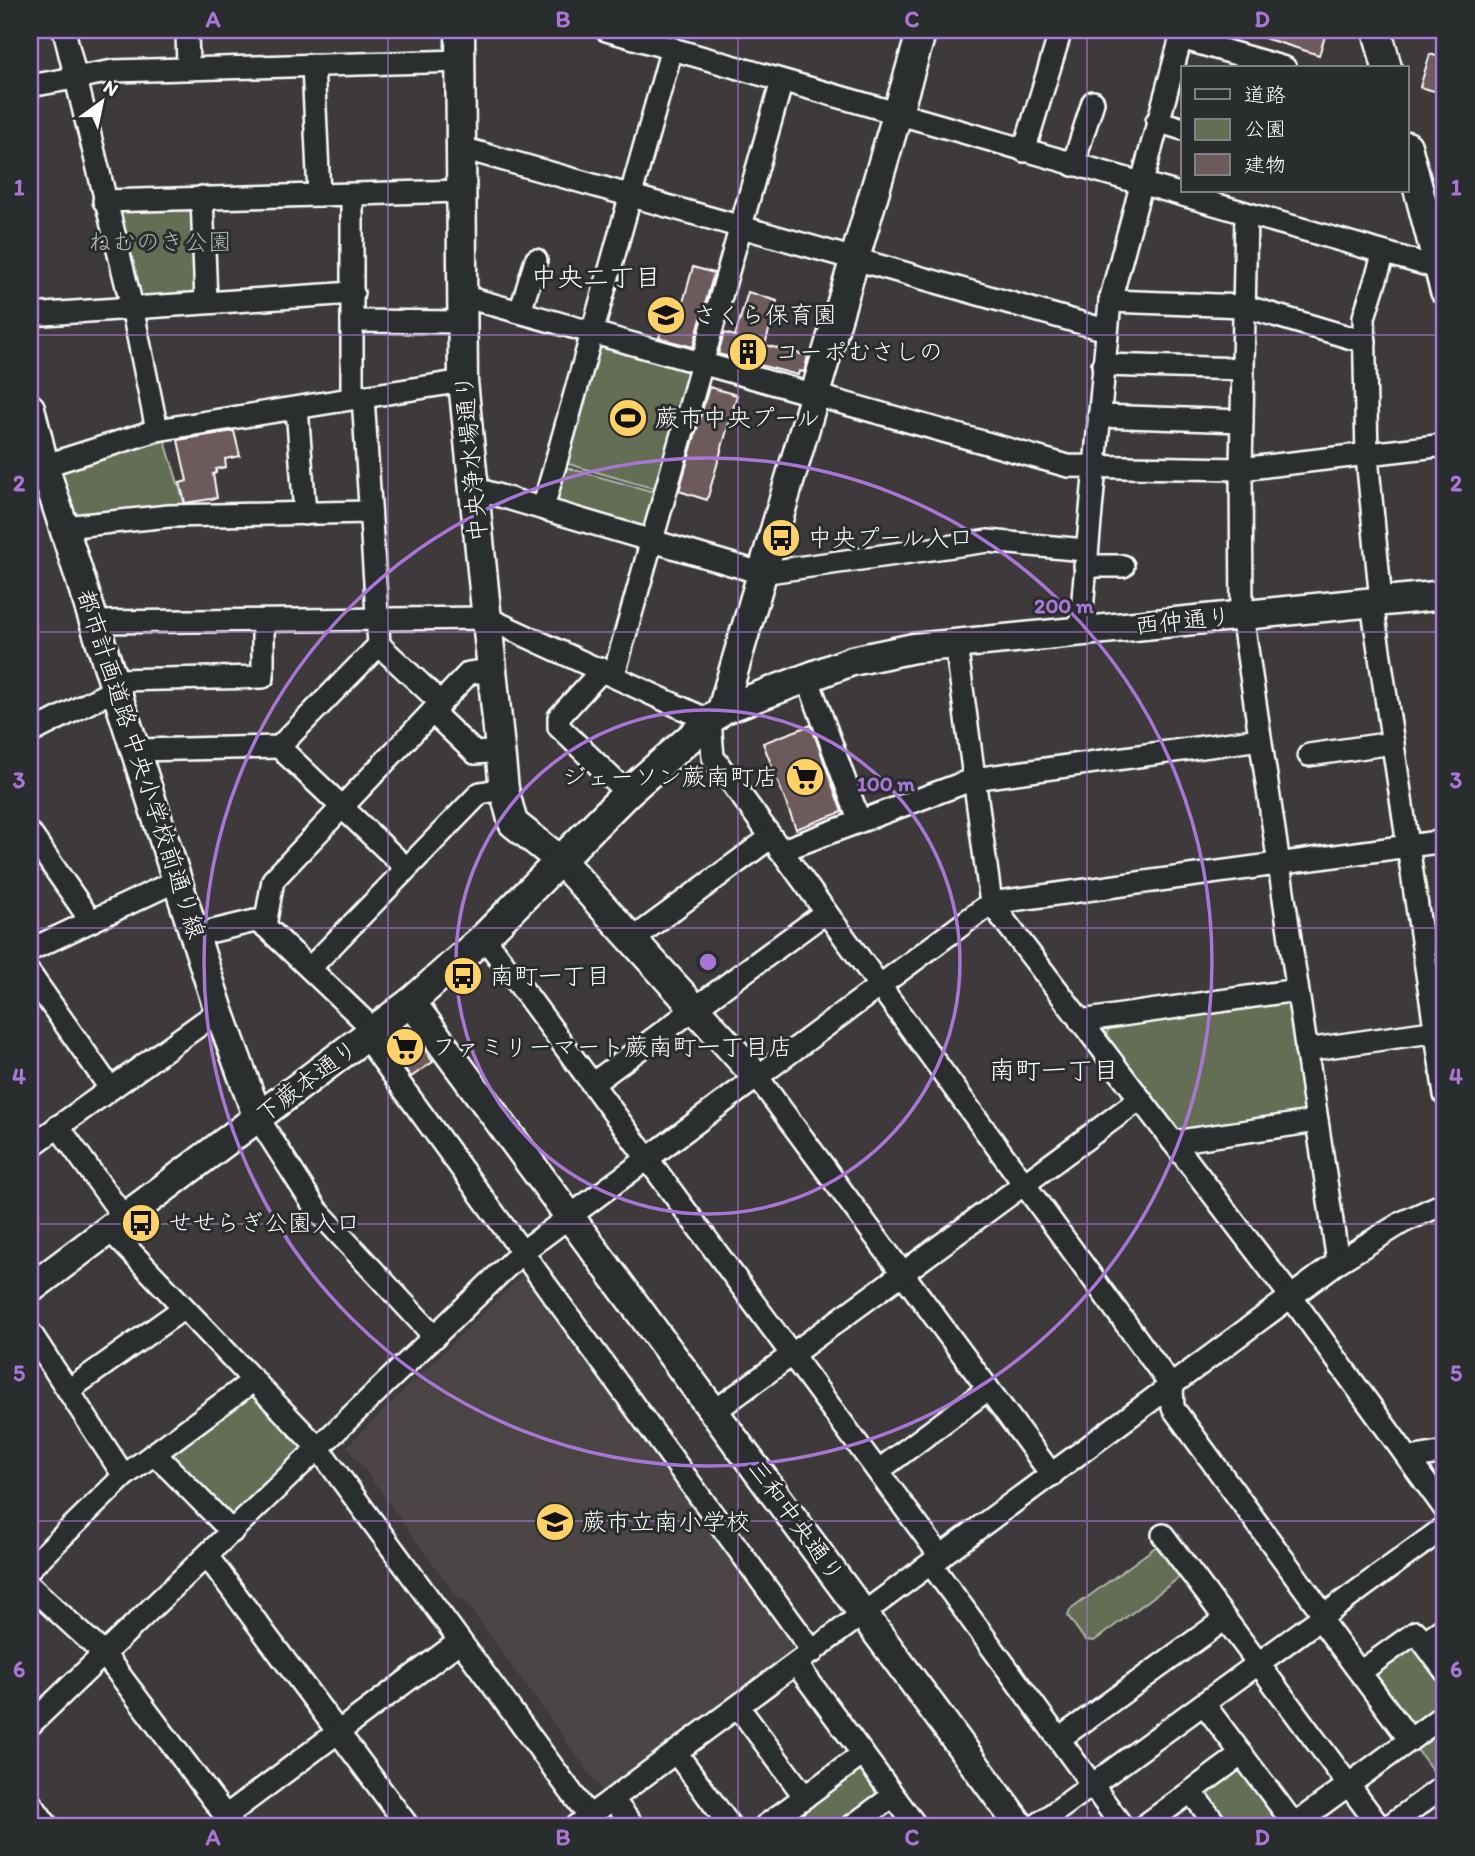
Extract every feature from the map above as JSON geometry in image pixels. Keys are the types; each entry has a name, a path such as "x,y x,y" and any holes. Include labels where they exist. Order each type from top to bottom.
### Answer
{"street":[{"path":"64,30 132,307 157,430"},
{"path":"187,30 188,68"},
{"name":"中央浄水場通り","path":"460,30 463,381 504,789 513,823 561,861 758,1078"},
{"path":"922,30 716,716 713,757 1172,1387 1173,1408 1324,1615 1326,1627 1410,1740"},
{"path":"1024,151 1061,30"},
{"path":"1377,30 1386,66"},
{"path":"614,31 1384,253 1443,276"},
{"path":"1080,632 1110,301 1157,121 1177,71 1182,34 1279,66"},
{"path":"543,508 672,48"},
{"path":"30,86 113,71 461,61"},
{"path":"313,65 319,195"},
{"path":"626,793 559,727 559,717 608,672 652,540 782,81"},
{"path":"1073,165 1093,102"},
{"path":"1157,121 1181,128"},
{"path":"462,148 1106,330"},
{"path":"1408,150 1443,276"},
{"path":"104,201 462,191"},
{"path":"352,195 352,321 379,618 379,645 475,753 501,751"},
{"path":"202,197 206,301"},
{"path":"1246,214 1241,421 1242,615 1338,1262"},
{"path":"1384,253 1364,317 1367,457 1377,602 1393,743 1441,1030 1445,1095"},
{"path":"520,312 536,260"},
{"path":"30,315 353,293"},
{"path":"1110,301 1244,306 1365,342"},
{"path":"352,321 462,309 520,312 1068,466 1241,469 1367,457 1445,445"},
{"path":"1103,365 1242,369"},
{"path":"37,474 56,462 157,430 463,381"},
{"name":"都市計画道路 中央小学校前通り線","path":"30,408 37,474 64,527 219,1011 258,1118"},
{"path":"298,408 305,514"},
{"path":"1099,416 1241,421"},
{"path":"473,488 761,573 988,541 1123,566"},
{"path":"64,527 169,516 370,512"},
{"name":"西仲通り","path":"716,716 807,677 914,648 1445,595"},
{"path":"95,622 487,618 716,716"},
{"path":"30,733 115,684 263,677 263,621"},
{"path":"956,644 991,903 1293,1298 1445,1509"},
{"path":"279,747 379,645"},
{"path":"265,926 273,880 469,673 493,670"},
{"path":"807,677 859,820"},
{"name":"下蕨本通り","path":"30,1289 411,1002 484,937 626,793 716,716"},
{"path":"634,939 775,845 859,820 974,779 1260,739"},
{"path":"1309,755 1393,743"},
{"path":"136,750 279,747 406,868"},
{"path":"310,968 480,793 504,789"},
{"path":"30,833 91,921"},
{"path":"30,1725 522,1252 991,903 1445,841"},
{"path":"30,950 178,880"},
{"path":"593,1084 826,912"},
{"path":"196,935 255,921 265,926 310,968 369,1033 805,1658 863,1755 916,1826"},
{"path":"484,937 878,1471 1059,1739 1122,1826"},
{"path":"30,974 110,1088"},
{"path":"1080,1021 1297,990"},
{"name":"三和中央通り","path":"411,1002 1020,1826"},
{"path":"30,1147 219,1011"},
{"path":"1306,1050 1441,1030"},
{"path":"758,1078 1052,1475"},
{"path":"715,1412 1140,1099"},
{"path":"258,1118 316,1209 435,1337"},
{"path":"1173,1142 1317,1121"},
{"path":"58,1126 118,1225 184,1308 319,1448 460,1641 587,1823 864,1613 1293,1298 1338,1262 1403,1222 1445,1203"},
{"path":"70,1390 184,1308"},
{"path":"30,1332 124,1476"},
{"path":"30,1568 124,1476 156,1455 254,1380"},
{"path":"878,1471 988,1389"},
{"path":"1410,1458 1445,1452"},
{"path":"156,1455 232,1532"},
{"path":"1163,1535 1379,1826"},
{"path":"1036,1826 1324,1615 1442,1537"},
{"path":"206,1556 408,1826"},
{"path":"30,1586 104,1654 230,1821 337,1731 460,1641"},
{"path":"1059,1739 1225,1619"},
{"path":"1424,1642 1445,1627"},
{"path":"1360,1672 1416,1632 1445,1671"},
{"path":"1204,1703 1293,1825 1445,1714"},
{"path":"739,1708 805,1797"},
{"path":"677,1754 730,1826"},
{"path":"1144,1826 1242,1754"},
{"path":"765,1826 863,1755"},
{"path":"1390,1826 1445,1785"},
{"path":"1191,1792 1217,1826"},
{"path":"852,1826 893,1796"},
{"path":"614,1801 633,1826"},
{"path":"30,1808 43,1826"}],"shaded area":[{"name":"蕨市立南小学校","path":"521,1276 529,1279 795,1641 795,1649 602,1791 464,1600 458,1598 347,1446"}],"green space":[{"name":"ねむのき公園","path":"196,204 198,294 137,298 115,207"},
{"name":"蕨市中央プール","path":"605,342 690,366 692,372 659,490 565,463 597,347"},
{"path":"164,438 186,509 77,521 59,469"},
{"path":"564,467 658,493 650,524 643,528 560,504 556,493"},
{"path":"1281,1001 1288,1005 1305,1116 1177,1134 1105,1040 1110,1025"},
{"path":"253,1392 305,1442 300,1452 233,1520 169,1454"},
{"path":"1157,1546 1163,1546 1183,1571 1180,1577 1094,1641 1085,1640 1068,1616 1070,1610"},
{"path":"1416,1632 1445,1672 1444,1786 1360,1672"},
{"path":"1239,1762 1286,1826 1230,1826 1205,1794"},
{"path":"861,1766 882,1795 844,1826 773,1826"}],"building":[{"path":"1248,30 1327,30 1319,55 1248,33"},
{"path":"1430,54 1445,59 1445,94 1420,87"},
{"path":"693,267 714,273 693,347 659,338 668,302 682,306"},
{"path":"748,292 777,301 765,345 808,356 804,372 799,371 798,375 718,354 724,333 735,336"},
{"path":"709,387 737,395 707,500 679,491"},
{"path":"234,431 240,456 225,459 226,467 216,469 213,474 217,498 185,503 180,483 187,481 178,440"},
{"path":"811,725 842,812 796,829 763,743"},
{"path":"411,1030 433,1062 411,1077 388,1046"}],"place":[{"name":"さくら保育園","path":"666,315"},
{"name":"コーポむさしの","path":"748,352"},
{"name":"蕨市中央プール","path":"628,418"},
{"name":"中央プール入口","path":"781,538"},
{"name":"ジェーソン蕨南町店","path":"805,777"},
{"name":"南町一丁目","path":"463,976"},
{"name":"ファミリーマート蕨南町一丁目店","path":"405,1047"},
{"name":"せせらぎ公園入口","path":"141,1223"},
{"name":"蕨市立南小学校","path":"555,1522"}],"district":[{"name":"中央二丁目","path":"596,277"},
{"name":"南町一丁目","path":"1054,1070"}]}
